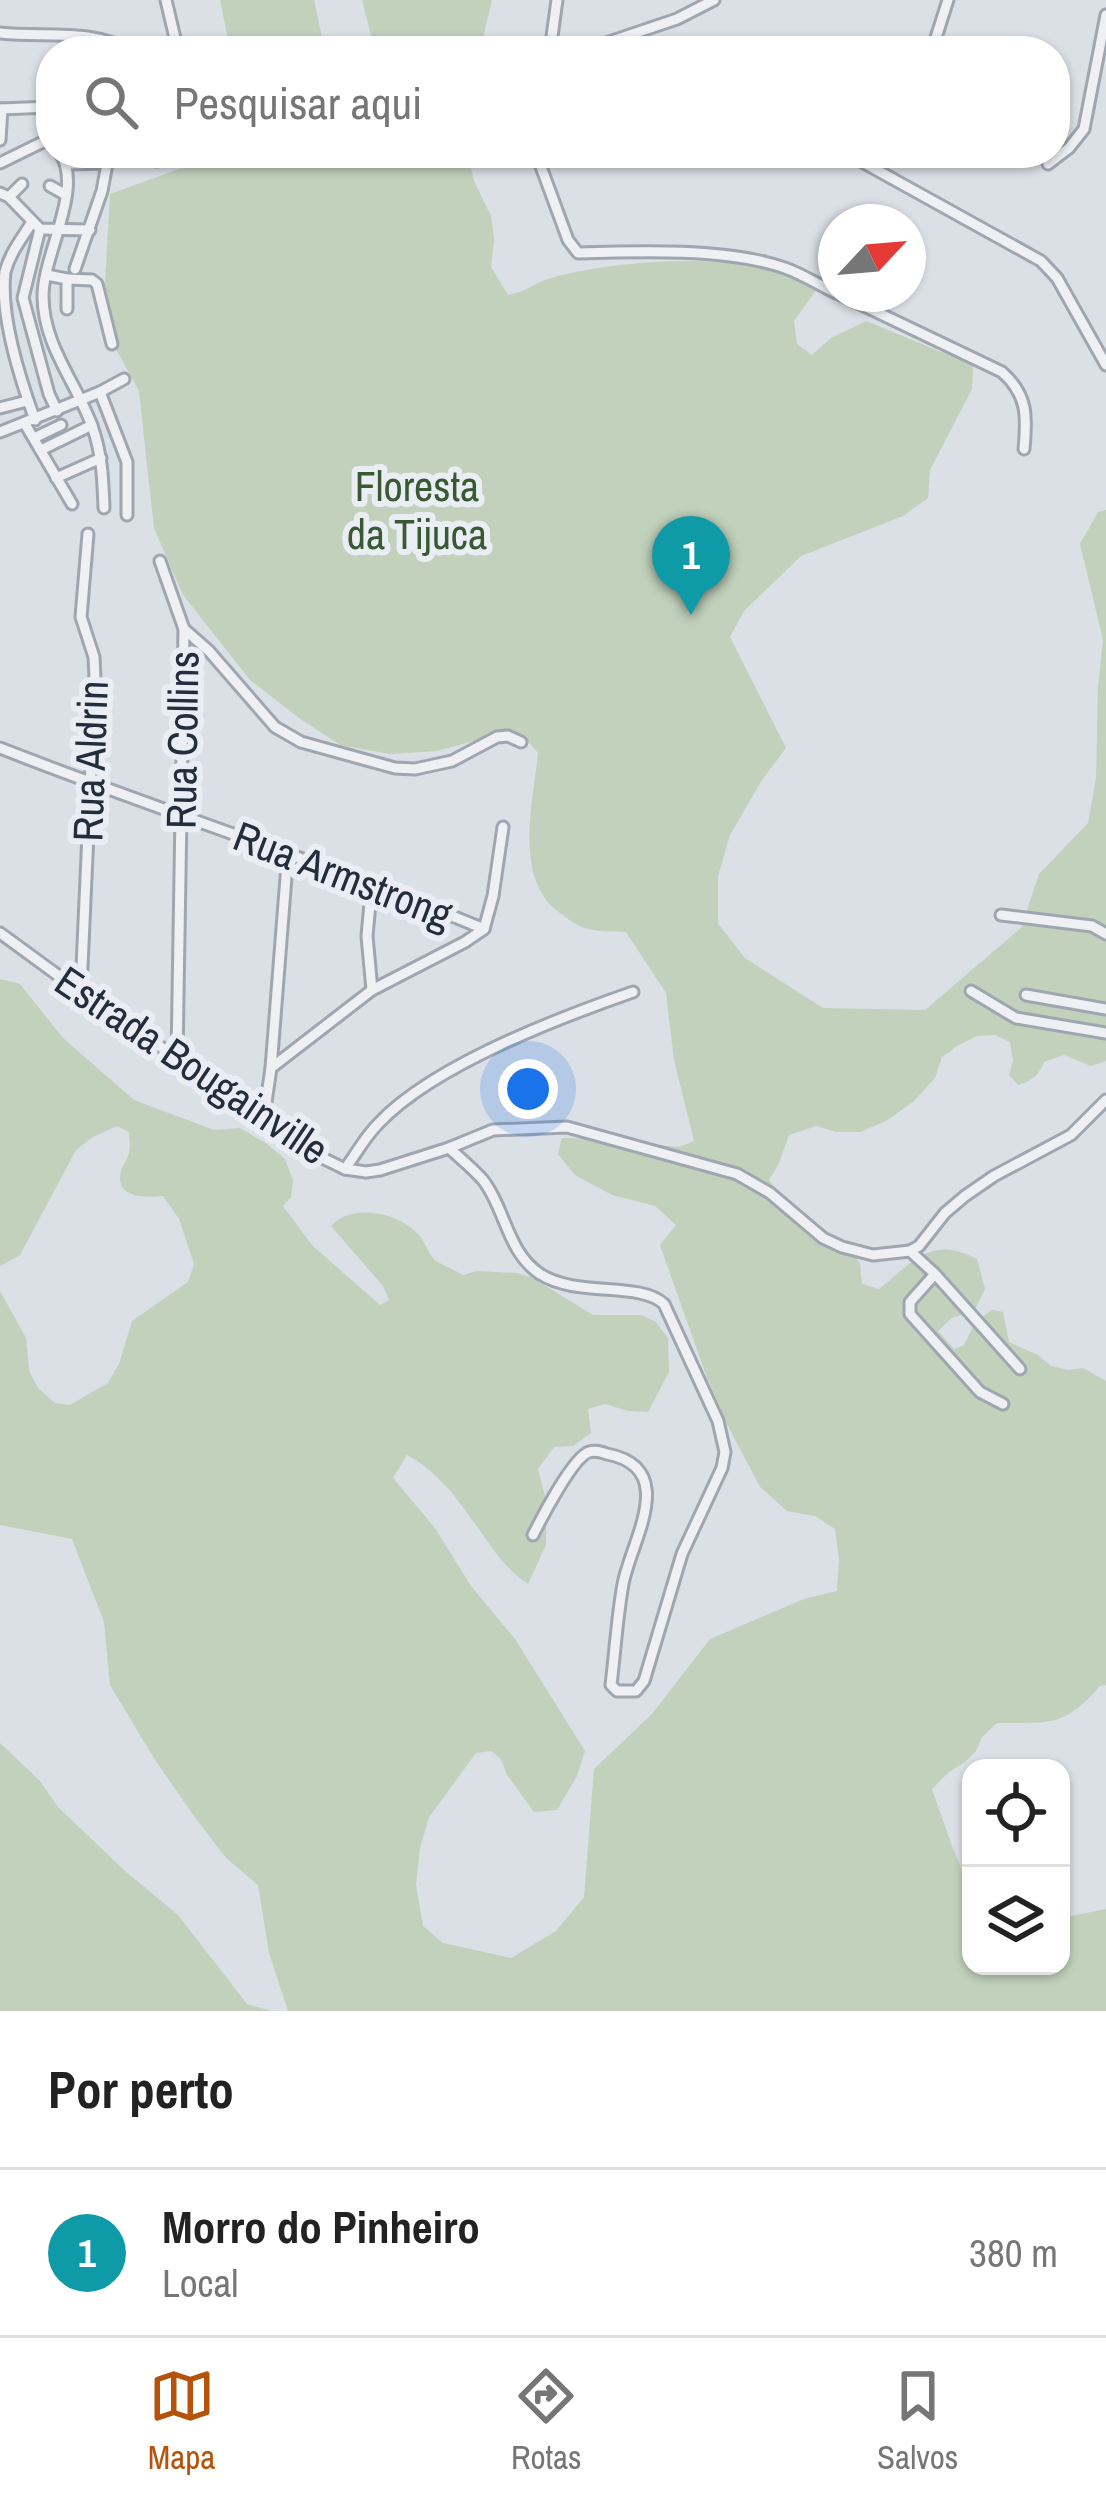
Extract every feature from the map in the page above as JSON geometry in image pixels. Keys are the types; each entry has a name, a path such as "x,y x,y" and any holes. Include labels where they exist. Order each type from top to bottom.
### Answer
{"street":[{"path":"166,0 174,36"},
{"path":"552,36 556,0"},
{"path":"628,36 677,20 714,0"},
{"path":"936,36 948,0"},
{"path":"1070,146 1087,120 1106,15"},
{"path":"0,33 36,37"},
{"path":"36,108 1,109 0,161 36,143"},
{"path":"67,168 66,195 43,294 51,339 92,425 101,458 104,508"},
{"path":"68,309 71,274 90,230 106,168"},
{"path":"542,168 568,240 578,253 670,252 764,262 818,284"},
{"path":"872,168 1041,261 1057,278 1106,364"},
{"path":"22,184 4,195 36,225 56,231 90,230"},
{"path":"50,187 66,195"},
{"path":"36,225 23,298 57,411"},
{"path":"36,225 13,252 2,299 34,438 72,504"},
{"path":"47,275 71,274 97,284 112,344"},
{"path":"2,299 43,294"},
{"path":"877,312 1003,372 1014,382 1027,412 1024,449"},
{"path":"13,348 51,339"},
{"path":"0,432 124,379"},
{"path":"100,392 127,462 127,514"},
{"path":"0,408 27,400"},
{"path":"34,438 61,425"},
{"path":"40,450 92,425"},
{"path":"56,478 101,458"},
{"name":"Rua Aldrin","path":"81,989 94,656 81,616 88,534"},
{"path":"160,561 184,629"},
{"name":"Rua Collins","path":"184,629 275,727 302,742 395,768 416,769 452,761 502,736 521,742"},
{"name":"Rua Collins","path":"177,1058 184,629"},
{"name":"Rua Armstrong","path":"0,748 372,883 484,929"},
{"path":"271,1068 372,990 484,929 494,896 503,827"},
{"path":"264,1116 288,852"},
{"path":"372,883 367,936 372,990"},
{"path":"1001,915 1092,926 1106,934"},
{"name":"Estrada Bougainville","path":"0,933 264,1116 302,1148 345,1169 380,1170 493,1130 566,1127 737,1174 842,1247 873,1255 910,1251"},
{"path":"971,991 1016,1018 1106,1033"},
{"path":"345,1169 380,1121 437,1078 514,1040 633,992"},
{"path":"1026,995 1106,1009"},
{"path":"1020,1370 910,1251 965,1196 1071,1136 1106,1100"},
{"path":"449,1148 484,1182 520,1257 542,1275 574,1288 650,1294 664,1304 718,1421 725,1452 682,1554 644,1681 636,1691 617,1691 611,1685 624,1576 645,1519 645,1490 634,1463 592,1450 582,1456 533,1535"},
{"path":"935,1274 910,1302 910,1314 980,1392 1003,1404"}],"green space":[{"path":"220,0 314,0 322,36 227,36"},
{"path":"362,0 492,0 484,36 371,36"},
{"name":"Floresta da Tijuca","path":"182,168 471,168 491,216 491,267 508,295 551,278 603,267 693,261 750,265 780,271 817,289 794,321 797,344 812,355 831,338 866,321 973,365 972,389 930,470 928,498 903,516 801,556 744,611 730,637 786,748 730,835 718,876 718,924 745,958 823,1008 925,1010 1021,928 1039,874 1088,823 1096,778 1103,640 1080,544 1098,512 1106,510 1106,1061 1091,1066 1064,1055 1044,1062 1034,1077 1018,1085 1009,1075 1010,1042 995,1035 977,1036 942,1057 935,1078 886,1121 860,1132 816,1126 789,1135 769,1180 798,1216 826,1240 846,1241 860,1264 862,1284 879,1289 914,1260 935,1250 977,1259 985,1289 974,1311 952,1318 938,1331 954,1349 964,1345 976,1321 992,1310 1003,1312 1009,1342 1051,1366 1083,1368 1106,1381 1106,1685 1054,1720 997,1723 982,1737 976,1751 932,1789 962,1870 962,1975 1070,1975 1070,1916 1106,1909 1106,2011 288,2011 269,1953 258,1885 226,1858 194,1816 110,1685 104,1622 72,1539 0,1525 0,1291 26,1338 29,1371 38,1388 55,1403 70,1405 108,1383 132,1321 188,1282 194,1264 179,1219 163,1196 140,1196 122,1187 129,1132 117,1126 76,1150 20,1255 0,1266 0,979 20,984 63,1038 134,1100 214,1130 240,1128 285,1159 293,1180 291,1197 283,1206 313,1246 380,1305 389,1300 383,1286 331,1226 351,1214 376,1213 401,1221 420,1236 436,1261 463,1275 477,1271 531,1277 593,1315 642,1315 656,1322 668,1338 669,1372 648,1412 605,1404 588,1409 591,1433 573,1446 554,1447 538,1469 546,1500 546,1545 528,1584 425,1467 407,1455 393,1478 515,1639 585,1751 557,1810 534,1812 501,1759 491,1751 476,1753 429,1817 420,1848 416,1885 423,1926 443,1943 511,1958 556,1931 584,1897 594,1769 652,1714 710,1639 804,1599 837,1591 835,1529 815,1516 787,1511 760,1487 728,1426 660,1245 676,1225 655,1206 612,1195 575,1175 558,1154 562,1138 679,1147 694,1141 674,1060 666,993 626,932 578,925 547,901 537,883 529,841 538,753 526,739 503,729 437,751 390,754 340,745 250,680 183,595 154,528 139,391 116,349 105,284 110,194"},
{"path":"0,1743 40,1781 58,1807 178,1915 247,2004 272,2011 0,2011"}],"place":[{"name":"Morro do Pinheiro","path":"691,615"}]}
